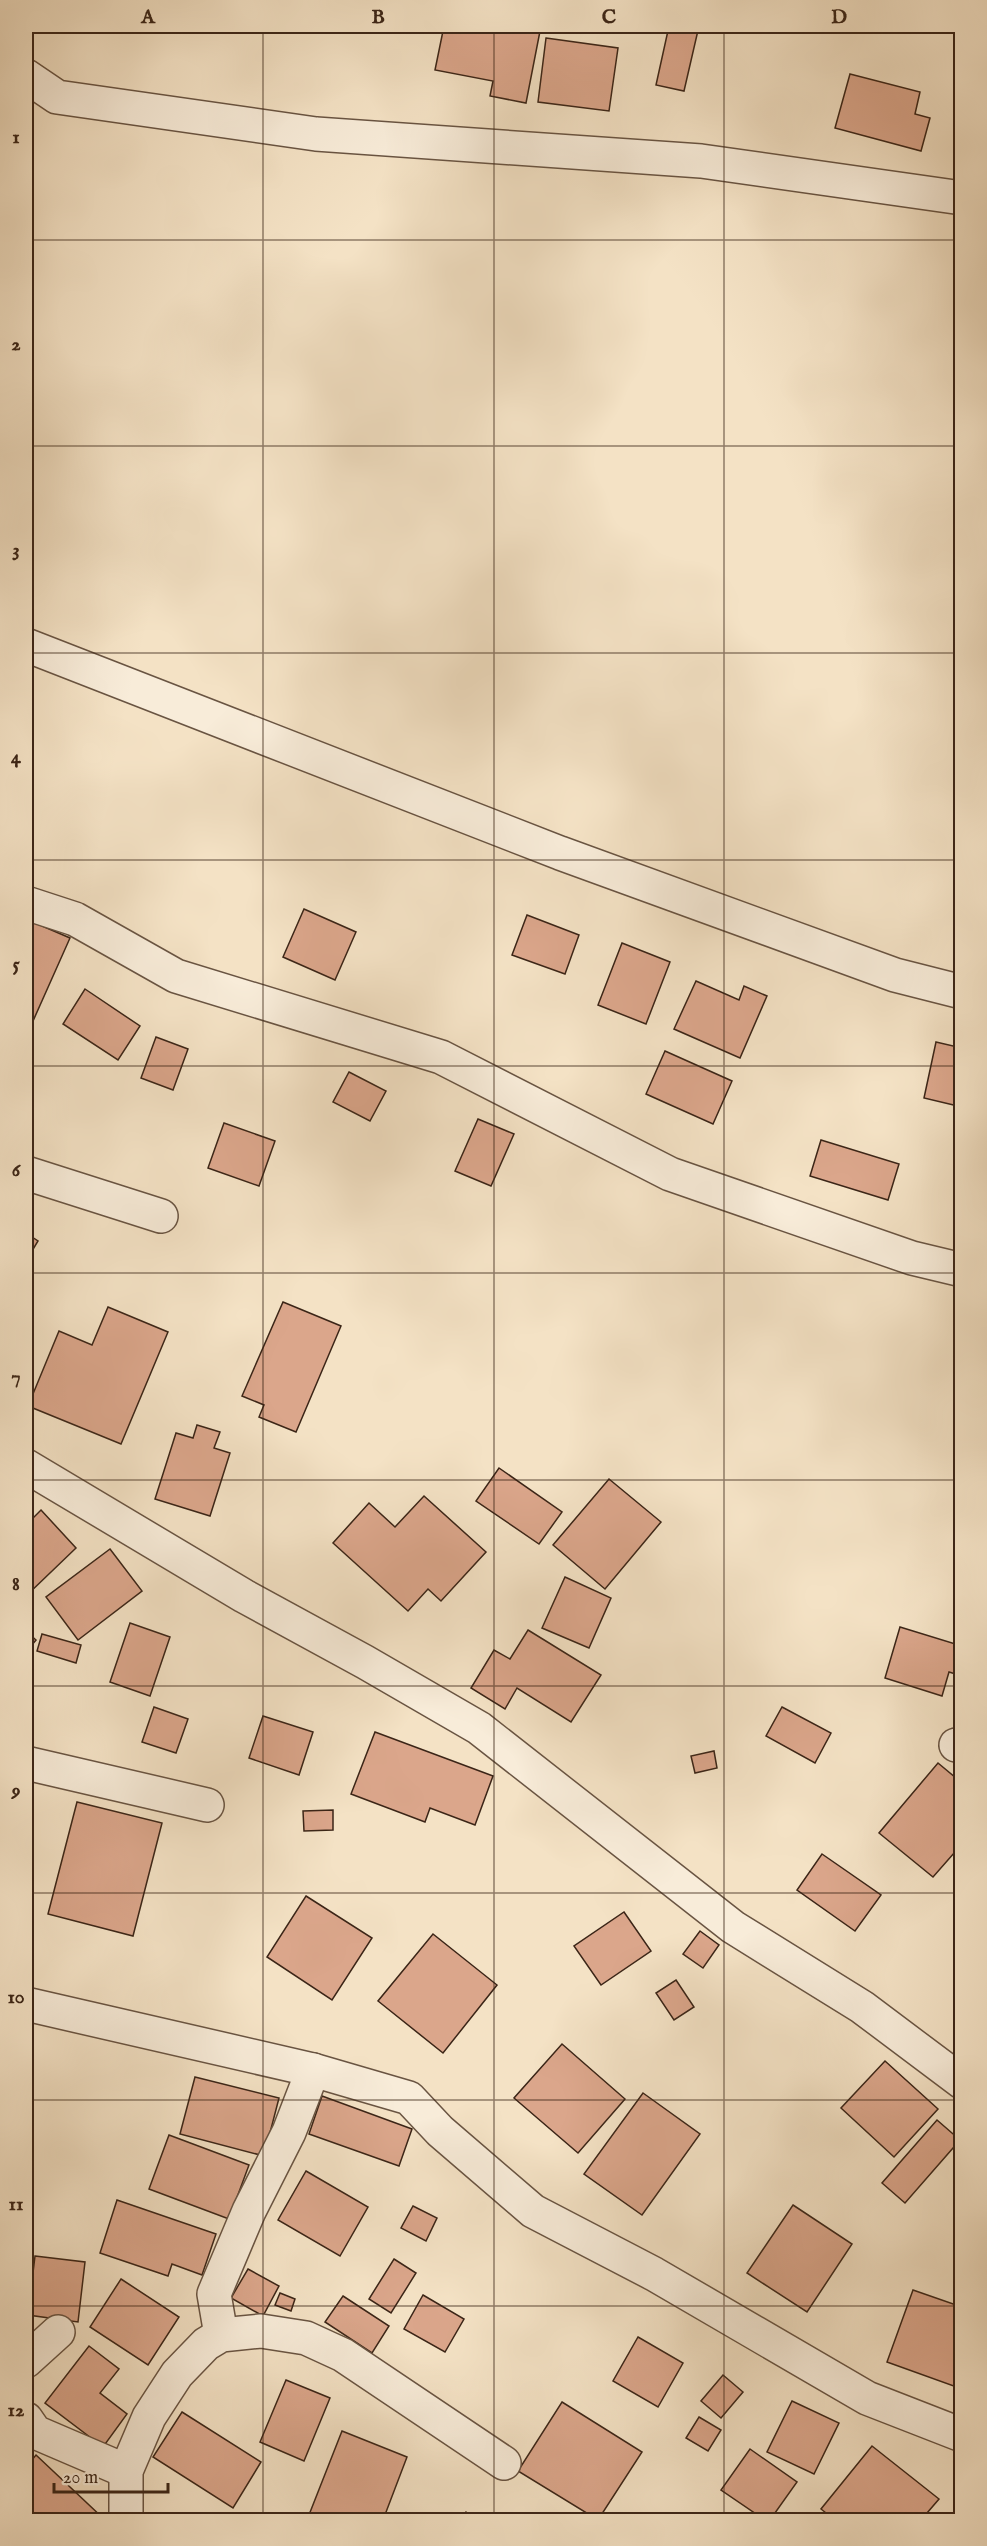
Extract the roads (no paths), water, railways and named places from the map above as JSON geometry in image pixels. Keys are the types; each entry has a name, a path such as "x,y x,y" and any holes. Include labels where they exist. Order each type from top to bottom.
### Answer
{"street":[{"path":"26,76 57,97 316,135 701,161 962,198"},
{"path":"26,645 583,862 895,975 962,992"},
{"path":"26,903 75,919 176,976 441,1056 670,1174 912,1258 962,1270"},
{"path":"26,1173 161,1216"},
{"path":"26,1466 244,1596 479,1728 733,1927 862,2007 962,2082"},
{"path":"26,1763 207,1805"},
{"path":"26,2004 313,2070 409,2098 440,2131 533,2211 654,2274 867,2398 962,2435"},
{"path":"221,2335 214,2295 249,2211 289,2132 313,2070"},
{"path":"133,2519 126,2471 149,2417 177,2374 206,2344 221,2335 261,2331 306,2338 324,2346 343,2355 504,2463"},
{"path":"26,2361 58,2332"},
{"path":"26,2419 36,2432 126,2471"}]}
